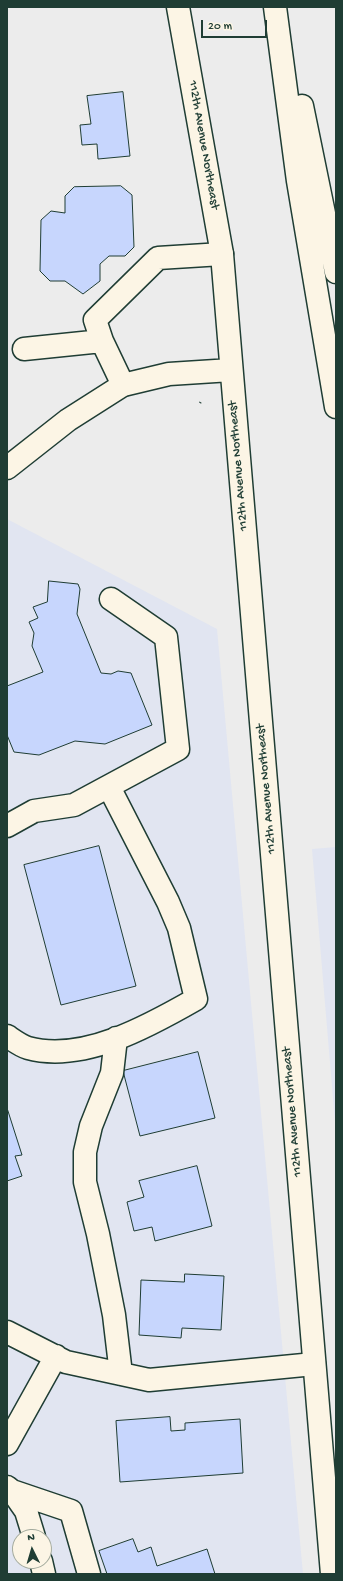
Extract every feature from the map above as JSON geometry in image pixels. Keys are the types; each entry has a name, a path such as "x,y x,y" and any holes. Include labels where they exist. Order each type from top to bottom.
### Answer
{"main road":[{"name":"112th Avenue Northeast","path":"178,7 222,254 314,1364 331,1509 332,1574"},
{"path":"275,7 298,181 336,407"},
{"path":"281,7 336,272"},
{"path":"123,385 102,341 94,320 158,258 222,254"},
{"path":"24,349 102,341"},
{"path":"7,468 68,420 123,385 169,374 231,370"},
{"path":"7,826 34,811 74,805 178,749 166,637 112,599"},
{"path":"7,1036 27,1048 55,1052 80,1050 116,1038 161,1019 196,999 179,928 168,902 109,787"},
{"path":"116,1038 112,1073 91,1126 85,1152 85,1182 98,1234 114,1316 121,1374"},
{"path":"7,1332 66,1362 149,1380 314,1364"},
{"path":"7,1444 56,1356"},
{"path":"10,1489 26,1511 32,1529"},
{"path":"10,1489 71,1511 89,1574"}],"shaded area":[{"path":"7,519 217,629 303,1574 7,1574"},
{"path":"336,847 336,1134 312,849"}],"building":[{"path":"123,92 130,156 98,159 97,144 82,145 80,125 91,124 87,96"},
{"path":"121,186 132,195 134,247 125,256 109,256 100,264 100,281 83,294 65,281 50,281 40,271 41,220 51,211 65,213 65,196 74,187"},
{"path":"49,581 78,584 80,589 77,614 101,673 111,674 118,671 131,673 152,725 105,744 75,741 39,755 14,752 7,735 7,686 43,672 32,646 34,633 29,622 38,618 33,607 47,602"},
{"path":"99,846 136,986 61,1005 24,865"},
{"path":"198,1052 215,1118 140,1136 123,1071"},
{"path":"7,1108 22,1155 15,1156 22,1176 7,1181"},
{"path":"197,1166 212,1226 155,1241 152,1227 134,1231 127,1202 144,1197 139,1181"},
{"path":"185,1274 224,1276 221,1330 182,1328 181,1338 139,1335 141,1280 184,1282"},
{"path":"170,1417 171,1431 185,1430 185,1423 240,1419 243,1473 120,1482 116,1421"},
{"path":"133,1539 138,1552 151,1547 157,1566 207,1549 215,1574 107,1574 99,1551"}]}
